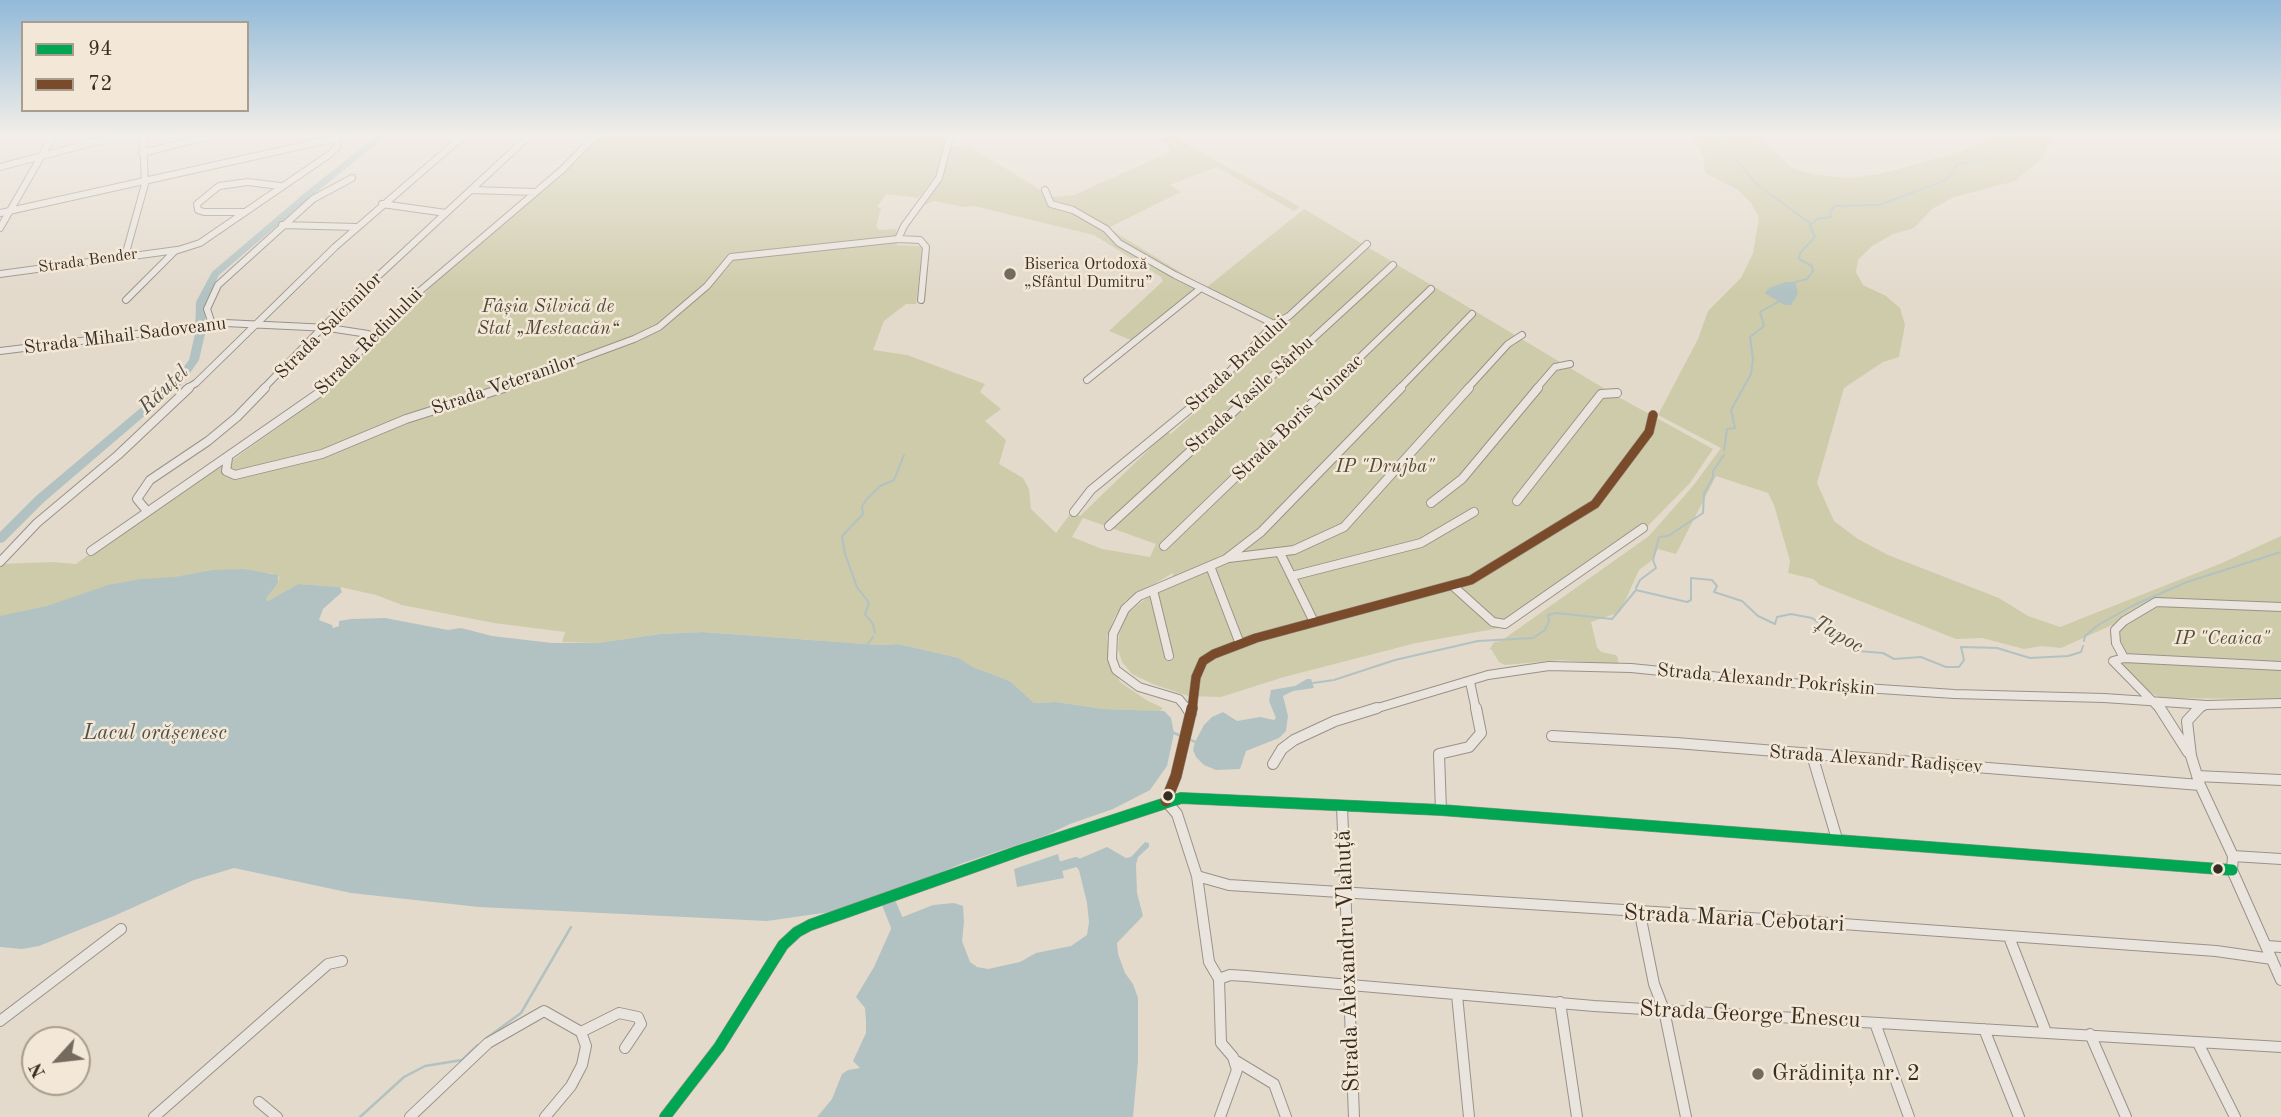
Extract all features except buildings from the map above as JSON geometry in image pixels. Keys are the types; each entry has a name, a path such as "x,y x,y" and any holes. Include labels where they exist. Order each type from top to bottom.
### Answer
{"street":[{"path":"0,228 23,188"},
{"path":"0,213 107,188"},
{"path":"125,256 144,188"},
{"path":"216,188 197,204 198,210 243,212"},
{"path":"127,300 177,250 200,243 278,188"},
{"path":"210,325 207,309 214,290 282,225 332,188"},
{"path":"0,562 37,523 124,449 182,392 196,383 254,324 401,188"},
{"name":"Strada Rediulului","path":"91,551 321,393 414,296 540,188"},
{"path":"898,239 904,226 932,188"},
{"path":"471,190 536,192"},
{"name":"Strada Salcîmilor","path":"147,510 141,508 137,499 149,480 208,441 237,417 322,328 471,190"},
{"path":"1045,190 1051,204 1073,210 1106,229 1119,243 1201,288 1275,324"},
{"path":"382,204 446,213"},
{"path":"282,225 356,227"},
{"name":"Strada Veteranilor","path":"228,458 226,471 236,475 322,454 406,419 519,383 634,339 659,327 707,286 731,257 916,239 925,244 921,300"},
{"name":"Strada Bradului","path":"1074,512 1091,490 1216,387 1236,361 1367,243"},
{"name":"Strada Bender","path":"0,274 177,250"},
{"name":"Strada Vasile Sârbu","path":"1109,526 1393,265"},
{"path":"1087,380 1201,288"},
{"name":"Strada Boris Voineac","path":"1164,545 1431,289"},
{"path":"1226,559 1280,513 1472,314"},
{"name":"Strada Mihail Sadoveanu","path":"0,351 210,325 254,324 322,328 368,334 373,339"},
{"path":"1191,714 1179,699 1139,687 1116,670 1112,659 1113,634 1120,616 1135,599 1210,565 1226,559 1293,550 1344,527 1508,344 1522,335"},
{"path":"1431,503 1462,479 1556,367 1563,363 1570,364"},
{"path":"1517,501 1601,394 1617,393"},
{"path":"1166,801 1191,714 1196,677 1203,661 1240,644 1471,580 1591,508 1649,432 1652,419"},
{"path":"1292,576 1421,543 1474,512"},
{"path":"1453,586 1493,622 1505,624 1643,528"},
{"path":"1280,553 1314,622"},
{"path":"1210,565 1240,644"},
{"path":"1153,590 1169,656"},
{"path":"2124,658 2116,643 2115,630 2124,621 2156,602 2281,607"},
{"path":"2191,756 2153,702 2113,661 2124,658 2281,666"},
{"name":"Strada Alexandr Pokrîșkin","path":"1273,764 1287,744 1316,729 1364,711 1488,675 1519,669 1589,665 1934,693 2207,705 2281,703"},
{"path":"1441,810 1439,754 1469,747 1481,733 1471,682"},
{"path":"2207,705 2194,711 2188,721 2187,742 2199,780 2233,856 2232,870 2281,980"},
{"name":"Strada Alexandr Radișcev","path":"1552,736 2199,780 2281,780"},
{"path":"1812,755 1837,839"},
{"path":"665,1117 719,1047 783,945 797,932 810,925 1166,801 1194,797 1441,810 2232,870"},
{"path":"1166,801 1177,814 1197,876 1209,962 1219,979 1221,1043 1236,1061 1263,1075 1273,1084 1286,1117"},
{"name":"Strada Аlexandru Vlahuță","path":"1342,806 1354,1117"},
{"path":"2233,856 2281,859"},
{"name":"Strada Maria Cebotari","path":"1197,876 1229,884 1346,894 1640,914 1829,923 2216,951 2272,959"},
{"path":"1640,914 1654,984 1664,1010 1686,1117"},
{"path":"0,1021 121,929"},
{"path":"2009,937 2046,1032"},
{"path":"2267,946 2281,947"},
{"path":"155,1117 328,964 342,961"},
{"name":"Strada George Enescu","path":"1219,979 1230,975 1664,1010 2090,1034 2281,1048"},
{"path":"1457,995 1469,1117"},
{"path":"1560,1002 1577,1117"},
{"path":"410,1117 488,1043 532,1016 548,1012 581,1031 586,1046 582,1065 566,1094 545,1117"},
{"path":"581,1031 619,1013 638,1017 641,1024 625,1048"},
{"path":"1875,1023 1909,1117"},
{"path":"1984,1029 2019,1117"},
{"path":"2090,1034 2126,1117"},
{"path":"2198,1043 2235,1117"},
{"path":"1220,1117 1237,1075 1236,1061"},
{"path":"259,1102 277,1117"}],"green space":[{"path":"536,188 926,188 918,198 886,194 877,207 881,208 876,227 880,230 896,229 897,245 922,248 916,304 906,304 884,321 873,350 907,355 985,384 980,392 1001,409 985,421 1006,440 999,464 1023,478 1029,489 1031,509 1056,533 1071,513 1080,516 1167,432 1171,434 1200,408 1241,359 1273,329 1202,291 1304,209 1622,399 1713,449 1690,483 1643,531 1505,627 1416,643 1284,677 1221,697 1188,696 1153,684 1132,674 1122,662 1118,649 1119,634 1127,614 1150,595 1148,590 1173,578 1173,573 1125,601 1114,618 1107,637 1110,659 1120,682 1163,708 1160,711 1104,709 1056,702 1034,703 1010,681 973,667 959,658 898,644 879,645 703,632 660,634 597,643 562,642 565,632 494,623 402,605 376,595 340,587 298,584 268,601 266,599 278,583 279,577 271,573 211,573 109,587 37,611 0,619 0,564 76,564 147,511 228,458 225,468 230,474 256,471 335,450 367,435 277,463 236,471 229,467 231,461 328,392 433,285","holes":["1083,518 1156,544 1150,557 1102,549 1072,537"]},
{"path":"935,188 1038,188 1052,197 1074,195 1089,188 1175,188 1181,192 1108,228 1200,284 1133,341 1109,331 1163,281 1161,277 1094,235 974,206 963,207 934,201 924,205"},
{"path":"1253,188 1266,188 1300,207 1294,211"},
{"name":"IP \"Ceaica\"","path":"1734,188 1988,188 1954,197 1932,209 1914,228 1893,234 1872,246 1858,260 1856,272 1863,285 1886,296 1900,308 1905,325 1899,357 1883,362 1844,388 1817,483 1834,521 1858,539 1888,555 1999,598 2028,616 2060,627 2222,563 2281,536 2281,699 2160,698 2145,689 2112,656 2119,655 2110,636 2112,625 2061,648 2042,646 2024,649 1982,638 1956,639 1820,585 1813,579 1788,573 1790,561 1768,493 1716,476 1676,554 1658,549 1651,561 1639,570 1620,612 1591,622 1597,647 1601,652 1616,655 1618,665 1561,660 1505,665 1499,662 1491,649 1489,650 1494,642 1501,641 1649,536 1693,486 1721,448 1658,415 1698,339 1708,311 1741,278 1753,253 1759,218 1751,203"}],"water":[{"path":"1795,282 1798,294 1791,305 1784,305 1765,293 1769,288"},
{"name":"Lacul orăşenesc","path":"244,569 278,575 278,583 266,599 268,601 298,584 340,587 342,592 323,609 319,620 332,625 333,628 339,626 339,621 385,618 448,630 461,628 492,636 552,643 597,643 660,634 703,632 879,645 898,644 959,658 973,667 1010,681 1034,703 1056,702 1104,709 1164,711 1171,718 1174,733 1167,766 1150,790 1113,809 1047,835 963,863 877,899 830,912 767,921 479,907 351,893 234,868 194,880 39,946 22,949 0,947 0,616 47,606 108,585 213,570"},
{"path":"1311,679 1314,688 1293,691 1283,696 1288,716 1286,731 1279,738 1246,751 1240,769 1216,770 1204,765 1196,757 1193,750 1195,742 1204,725 1212,717 1223,712 1237,721 1260,717 1274,720 1276,718 1269,701 1271,690 1295,686"},
{"path":"1145,842 1149,843 1149,847 1138,857 1136,864 1137,893 1143,916 1117,943 1125,973 1138,998 1138,1061 1133,1117 817,1117 832,1099 842,1074 860,1068 853,1061 866,1033 866,1020 865,1008 856,997 874,967 895,920 933,905 954,903 963,906 962,941 970,962 977,967 988,969 1020,962 1036,953 1071,946 1087,935 1087,903 1079,870 1072,862 1107,847 1126,858 1131,857"},
{"path":"1058,854 1064,878 1017,887 1014,869"}],"waterway":[{"name":"Răuțel","path":"0,539 40,499 179,381 194,360 200,334 201,302 215,274 316,188"},
{"path":"1762,188 1811,224"},
{"path":"1795,282 1807,279 1813,271 1812,266 1799,259 1800,253 1815,237 1810,226 1817,219 1831,217 1830,212 1835,206 1879,205 1925,188"},
{"path":"1724,450 1727,429 1735,428 1731,410 1751,374 1753,359 1750,337 1764,326 1760,312 1778,302"},
{"path":"875,633 873,624 865,614 869,603 857,587 845,554 842,536 863,514 862,506 867,499 880,486 894,480 904,455"},
{"path":"1636,588 1640,580 1656,568 1653,560 1659,537 1668,536 1703,513 1704,494 1713,477 1713,471 1724,455"},
{"name":"Țapoc","path":"2084,641 2085,636 2098,625 2134,605 2187,582 2281,552"},
{"name":"Țapoc","path":"1313,683 1334,680 1395,660 1478,641 1533,638 1545,630 1549,621 1548,615 1556,613 1612,619 1636,590 1687,602 1691,600 1691,578 1712,580 1717,586 1714,592 1742,601 1758,616 1775,624 1777,617 1791,614 1812,618 1857,651 1883,653 1894,659 1921,657 1946,667 1959,667 1964,660 1961,647 1997,648 2030,658 2068,656 2081,652 2083,646"},
{"path":"868,644 873,637"},
{"path":"1174,733 1179,735"},
{"path":"1191,740 1195,742"},
{"path":"1062,866 1076,862"},
{"name":"Răuțel","path":"880,890 886,895 901,933"},
{"path":"488,1037 521,1013 571,927"},
{"path":"360,1117 404,1077 425,1066 462,1060 478,1045"}],"transit line":[{"name":"72","path":"1166,801 1176,776 1191,714 1196,677 1203,661 1256,638 1471,580 1595,504 1649,432 1653,415"},
{"name":"94","path":"665,1117 719,1047 783,945 797,932 810,925 1019,851 1181,798 1441,810 2232,870"}],"place":[{"name":"Biserica Ortodoxă „Sfântul Dumitru”","path":"1010,274"},
{"name":"Grădinița nr. 2","path":"1758,1074"}],"park label":[{"name":"Fâșia Silvică de Stat „Mesteacăn“","path":"548,318"},
{"name":"IP \"Drujba\"","path":"1385,467"}]}
